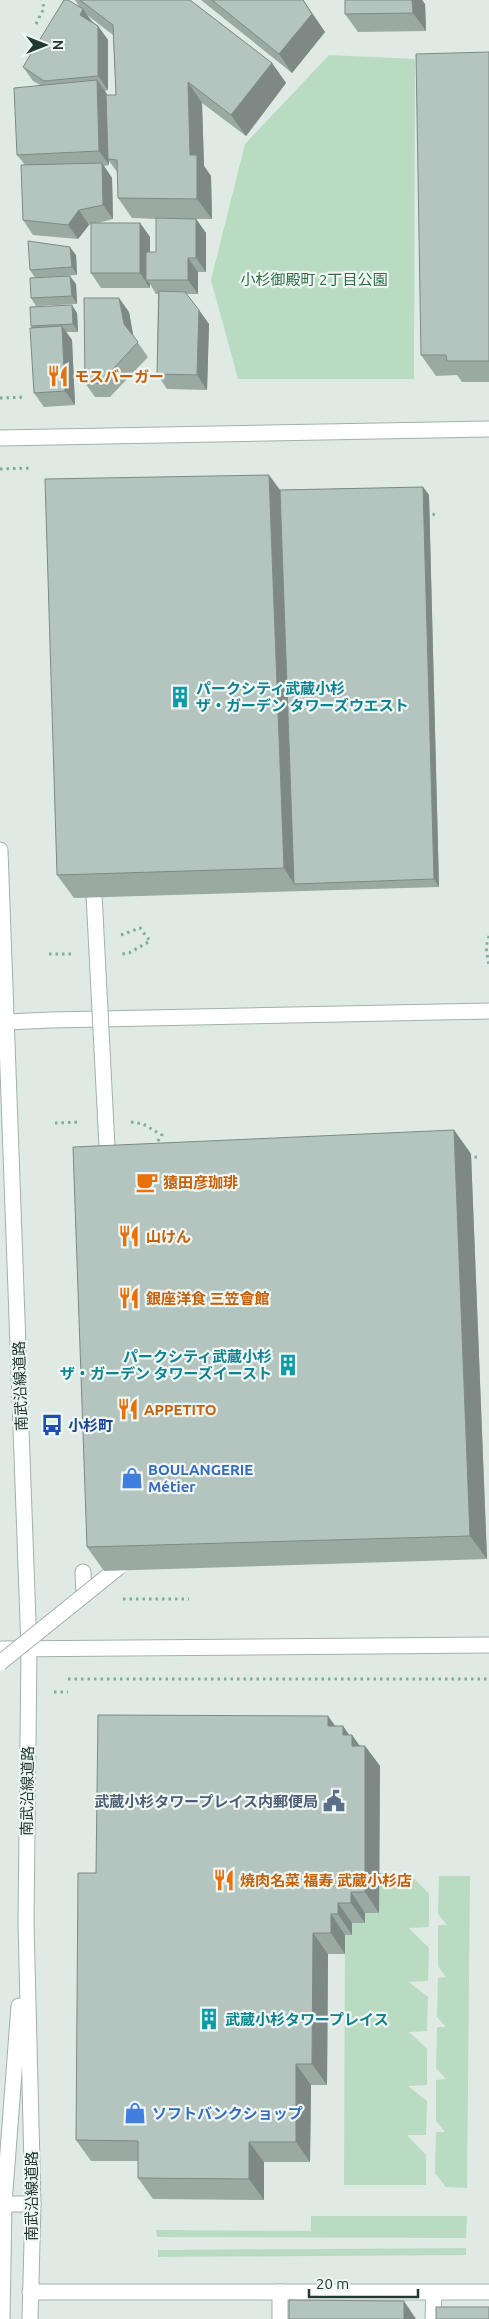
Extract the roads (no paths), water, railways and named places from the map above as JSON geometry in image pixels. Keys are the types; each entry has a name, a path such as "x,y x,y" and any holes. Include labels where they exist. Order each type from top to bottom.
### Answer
{"street":[{"path":"0,438 489,428"},
{"name":"南武沿線道路","path":"0,850 29,1648 26,1923 33,2204 30,2319"},
{"path":"94,894 108,1172"},
{"path":"7,1022 489,1011"},
{"path":"0,1663 119,1567"},
{"path":"82,1597 83,1572"},
{"path":"0,1649 489,1645"},
{"name":"南武沿線道路","path":"2,2319 2,2204 26,1923"},
{"path":"2,2204 33,2204"},
{"path":"30,2292 489,2292"},
{"path":"280,2292 280,2319"},
{"path":"433,2319 434,2293"}],"place":[{"name":"モスバーガー","path":"58,376"},
{"name":"パークシティ武蔵小杉 ザ・ガーデン タワーズウエスト","path":"180,697"},
{"name":"猿田彦珈琲","path":"147,1182"},
{"name":"山けん","path":"129,1236"},
{"name":"銀座洋食 三笠會館","path":"129,1298"},
{"name":"パークシティ武蔵小杉 ザ・ガーデン タワーズイースト","path":"288,1365"},
{"name":"APPETITO","path":"128,1409"},
{"name":"小杉町","path":"52,1425"},
{"name":"BOULANGERIE Métier","path":"132,1478"},
{"name":"武蔵小杉タワープレイス内郵便局","path":"334,1801"},
{"name":"焼肉名菜 福寿 武蔵小杉店","path":"224,1880"},
{"name":"武蔵小杉タワープレイス","path":"209,2019"},
{"name":"ソフトバンクショップ","path":"135,2113"}],"park label":[{"name":"小杉御殿町 2丁目公園","path":"314,279"}]}
